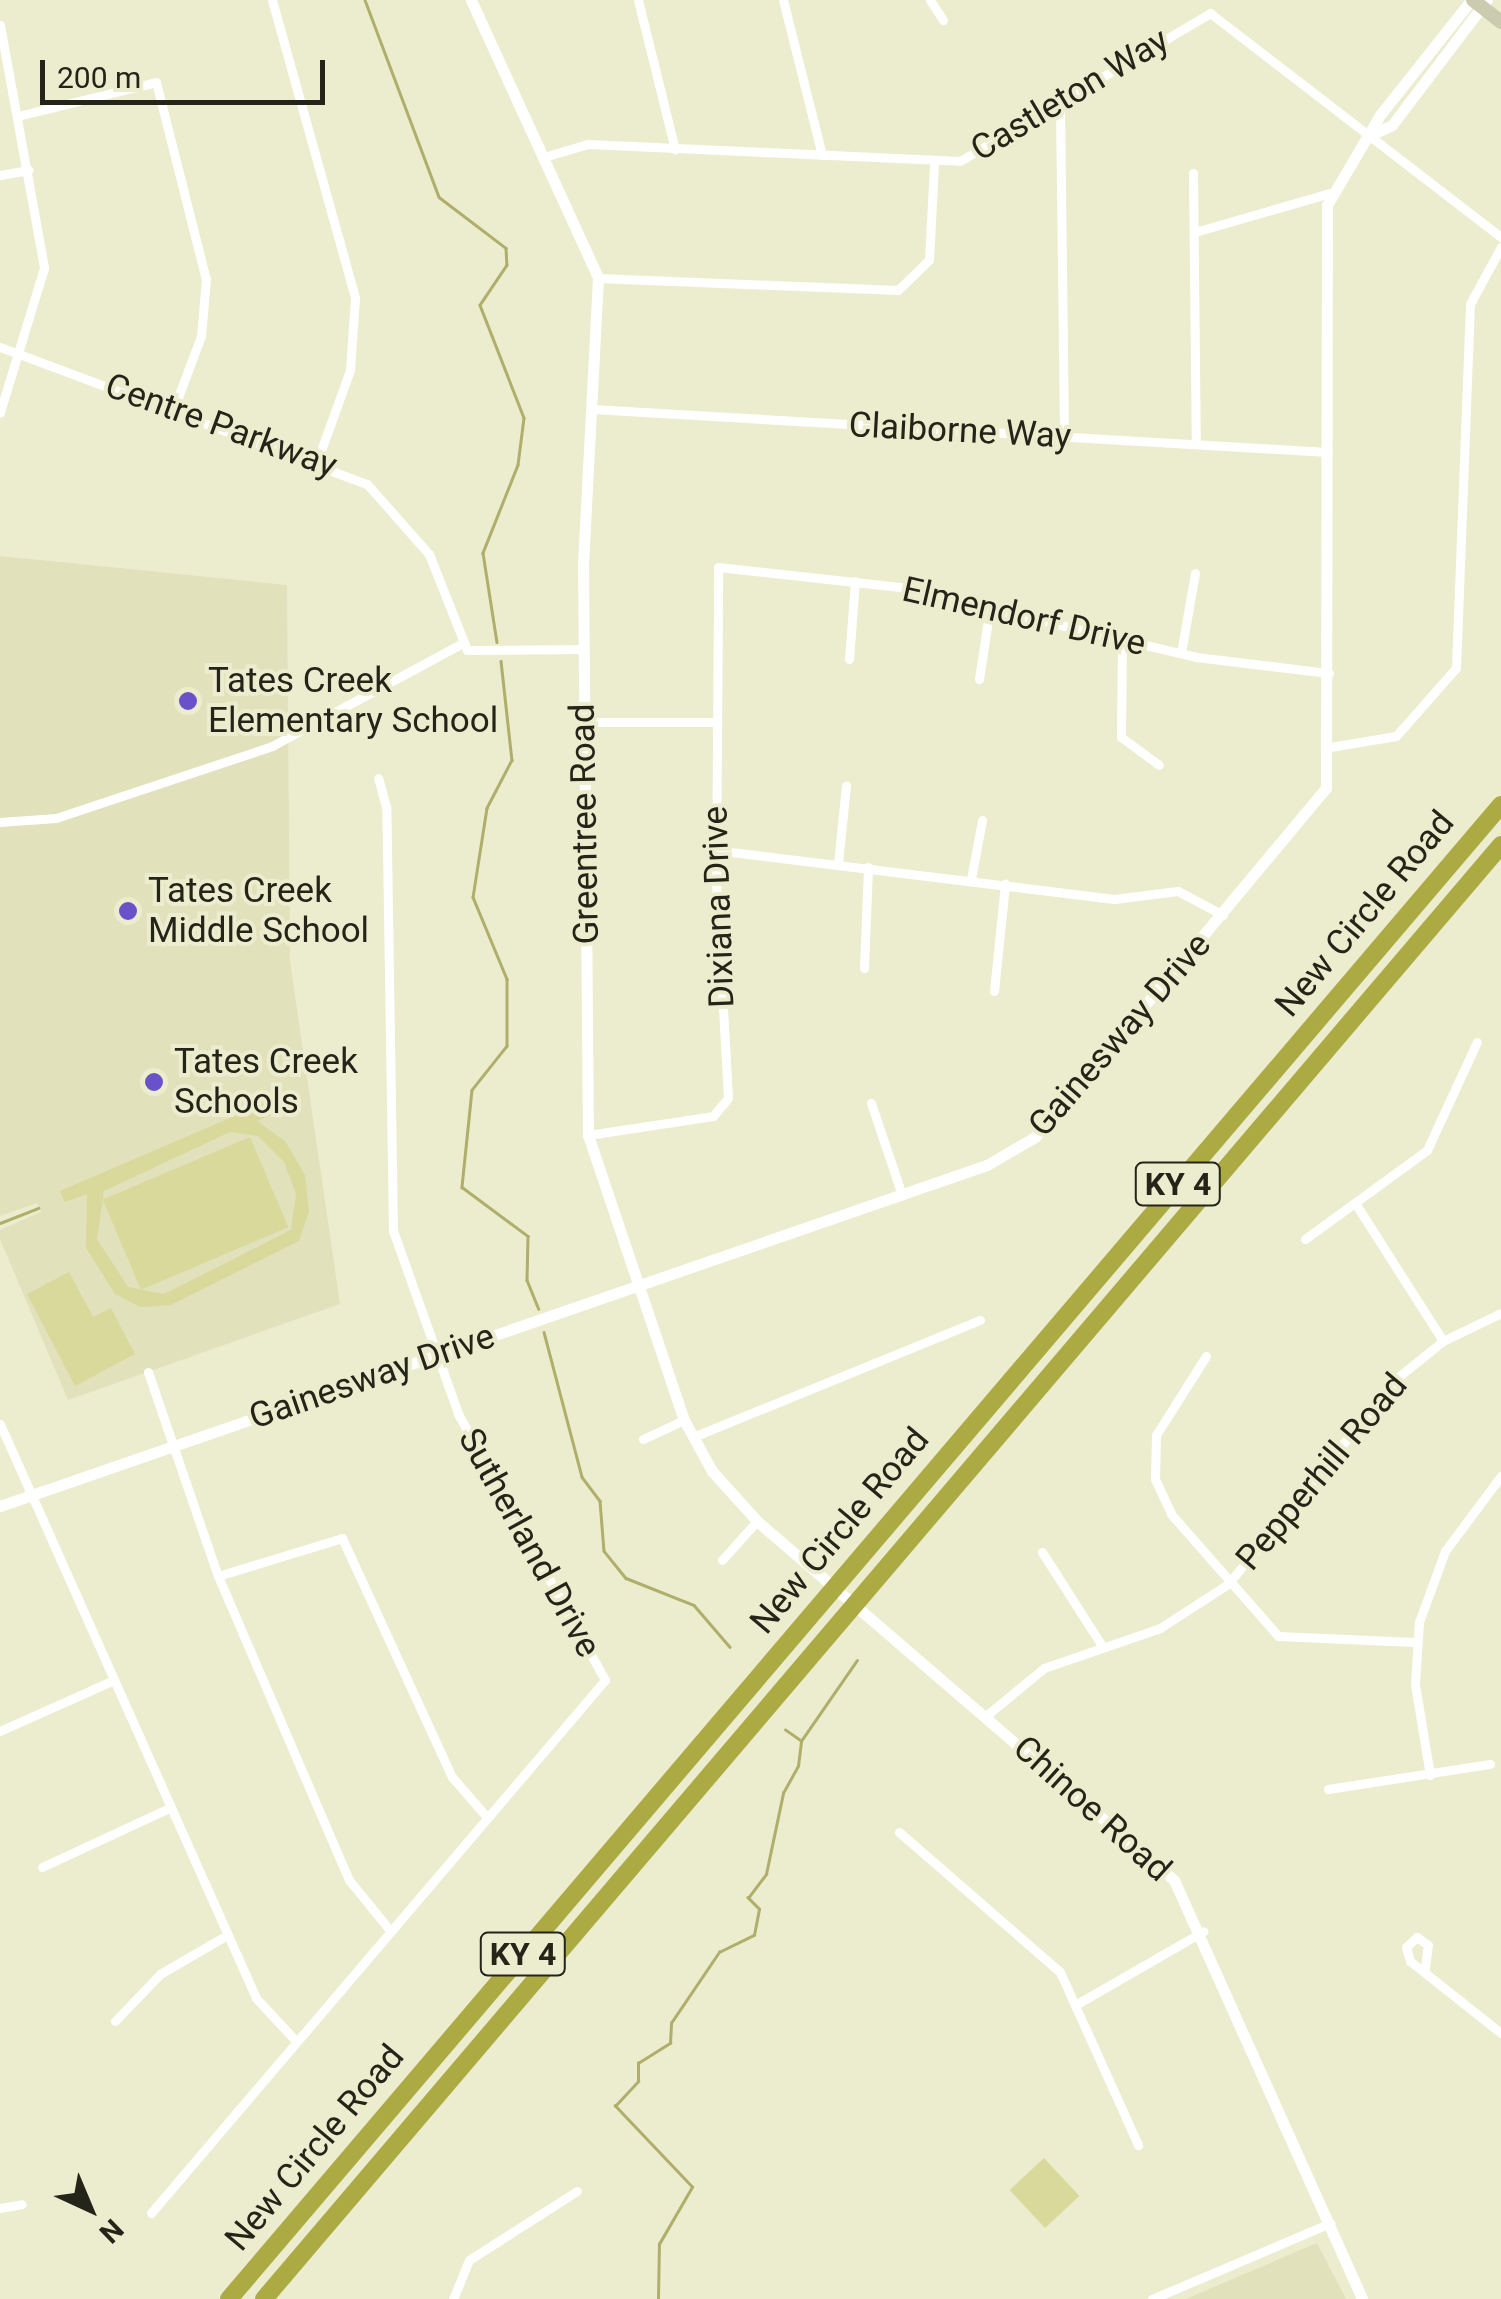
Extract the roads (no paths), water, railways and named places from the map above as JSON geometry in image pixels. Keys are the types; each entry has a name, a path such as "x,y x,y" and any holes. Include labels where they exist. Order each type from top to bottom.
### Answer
{"highway":[{"name":"New Circle Road","path":"229,2299 1501,802"},
{"name":"New Circle Road","path":"264,2299 1501,846"}],"main road":[{"path":"1479,2 1501,22"}],"street":[{"path":"272,0 355,298 350,370 318,459"},
{"name":"Greentree Road","path":"472,0 598,278 583,649 588,1135 692,1437 757,1522 844,1595"},
{"path":"638,0 675,149"},
{"path":"784,0 822,155"},
{"path":"930,0 943,20"},
{"path":"1195,232 1330,193 1376,133 1392,125 1479,2"},
{"name":"Castleton Way","path":"544,157 588,144 822,155 934,166 994,148 1210,13 1376,133"},
{"path":"0,26 44,268 0,412"},
{"path":"18,116 156,82 206,278 201,336 174,408"},
{"path":"1060,106 1064,437"},
{"path":"1376,133 1501,237"},
{"path":"598,278 898,290 929,260 934,166"},
{"path":"0,175 29,170"},
{"path":"1194,173 1196,444"},
{"name":"Gainesway Drive","path":"0,1506 902,1195 1035,1136 1321,800 1330,747 1330,193"},
{"path":"1330,747 1396,736 1456,668 1468,316 1501,247"},
{"name":"Centre Parkway","path":"0,347 318,459 367,484 411,525 436,568 460,645"},
{"name":"Claiborne Way","path":"592,408 1328,452"},
{"name":"Elmendorf Drive","path":"718,567 855,581 990,607 1181,653 1329,673"},
{"name":"Dixiana Drive","path":"588,1135 713,1116 728,1098 713,722 718,567"},
{"path":"1181,653 1195,574"},
{"path":"849,659 855,581"},
{"path":"980,679 990,607"},
{"path":"1122,640 1122,737 1159,765"},
{"path":"0,822 56,818 272,746 460,645 583,649"},
{"path":"584,722 713,722"},
{"name":"Sutherland Drive","path":"150,2213 605,1680 484,1467 435,1355 391,1217 386,807 378,778"},
{"path":"838,863 846,785"},
{"path":"971,879 982,820"},
{"path":"716,850 1114,899 1178,890 1224,915"},
{"path":"864,968 868,866"},
{"path":"994,992 1005,884"},
{"path":"1305,1239 1357,1206 1434,1141 1477,1042"},
{"path":"872,1103 902,1195"},
{"path":"1357,1206 1443,1340"},
{"name":"Pepperhill Road","path":"987,1715 1044,1668 1160,1628 1228,1584 1371,1408 1443,1340 1501,1313"},
{"path":"692,1437 980,1320"},
{"path":"1206,1356 1163,1418 1153,1466 1162,1500 1228,1584 1288,1641 1414,1642"},
{"path":"148,1372 176,1444 218,1576 349,1880 389,1929"},
{"path":"643,1439 684,1420"},
{"path":"0,1424 226,1935 262,2009 296,2041"},
{"path":"1430,1775 1414,1642 1444,1550 1501,1476"},
{"path":"722,1560 757,1522"},
{"path":"218,1576 320,1538 346,1541 452,1776 486,1816"},
{"path":"1042,1552 1102,1646"},
{"name":"Chinoe Road","path":"844,1595 1164,1868 1204,1930 1362,2299"},
{"path":"0,1731 114,1680"},
{"path":"1328,1789 1490,1764"},
{"path":"42,1867 171,1807"},
{"path":"899,1832 1043,1954 1078,2004 1138,2145"},
{"path":"1078,2004 1204,1930"},
{"path":"115,2021 168,1967 226,1935"},
{"path":"1425,1968 1501,2033"},
{"path":"453,2299 468,2260 577,2191"},
{"path":"0,2208 22,2204"},
{"path":"1152,2299 1330,2223"}],"waterway":[{"path":"365,0 439,197 506,248 507,265 480,305 524,418 518,465 483,553 497,642"},
{"path":"501,661 512,760 487,808 473,897 507,979 507,1046 472,1090 462,1187 528,1236 527,1280 539,1309"},
{"path":"0,1223 38,1208"},
{"path":"544,1332 582,1477 600,1501 604,1551 626,1578 694,1605 730,1647"},
{"path":"801,1741 857,1660"},
{"path":"658,2299 659,2244 692,2187 615,2106 638,2081 638,2063 670,2043 671,2023 719,1952 754,1935 759,1909 748,1898 766,1874 783,1793 798,1766 801,1741 785,1730"}],"place":[{"name":"Tates Creek Elementary School","path":"188,701"},
{"name":"Tates Creek Middle School","path":"128,911"},
{"name":"Tates Creek Schools","path":"154,1082"}]}
